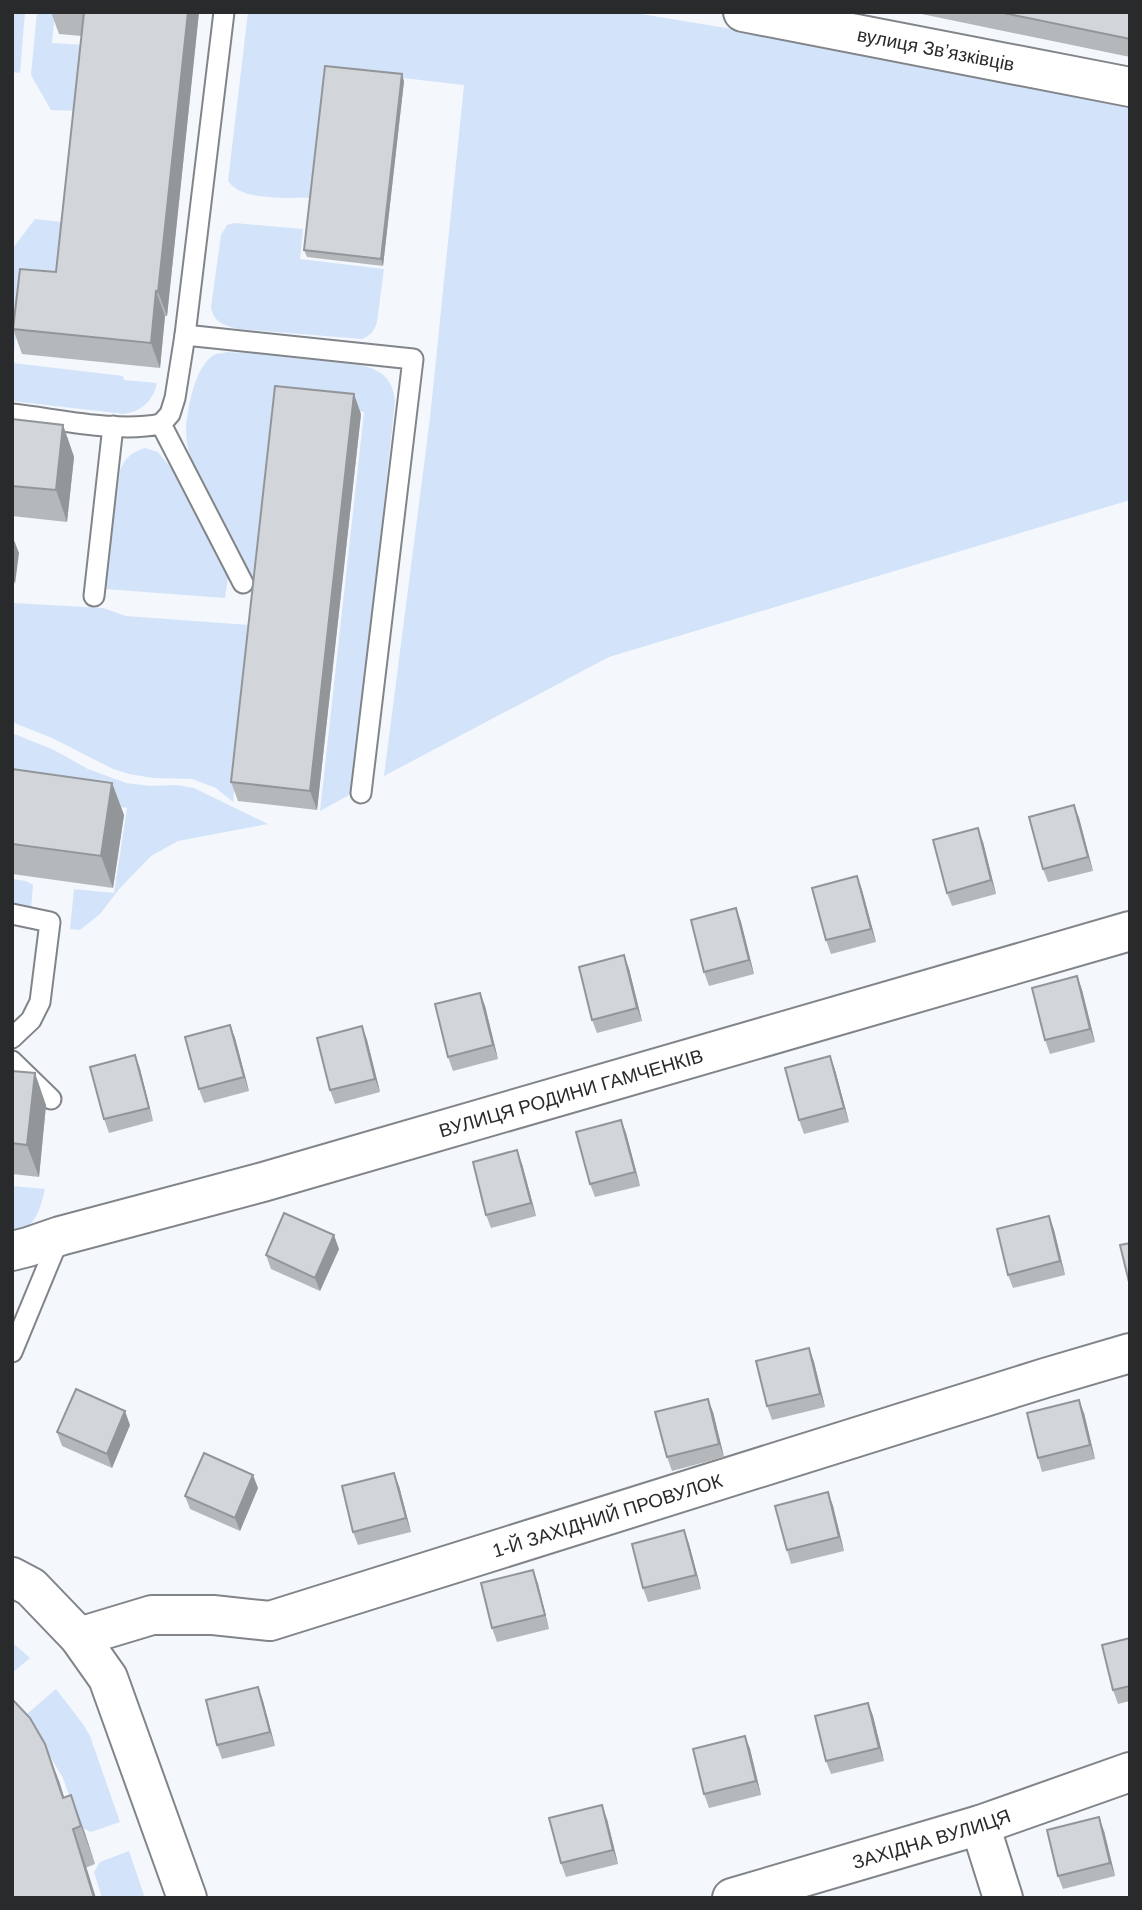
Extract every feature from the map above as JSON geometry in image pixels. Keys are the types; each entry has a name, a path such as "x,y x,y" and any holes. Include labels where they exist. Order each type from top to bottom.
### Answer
{"street":[{"name":"вулиця Звʼязківців","path":"743,12 1130,87"},
{"name":"ВУЛИЦЯ РОДИНИ ГАМЧЕНКІВ","path":"12,1251 263,1182 1130,931"},
{"name":"1-Й ЗАХІДНИЙ ПРОВУЛОК","path":"79,1637 152,1615 213,1615 270,1621 1130,1353"},
{"path":"12,1577 31,1587 79,1637 108,1678 187,1898"},
{"name":"ЗАХІДНА ВУЛИЦЯ","path":"732,1898 980,1825 1130,1772"},
{"path":"980,1825 1003,1898"}],"lane":[{"path":"12,414 113,426 145,427 161,424 170,414 186,335 223,12"},
{"path":"186,335 413,359 361,793"},
{"path":"161,424 243,583"},
{"path":"94,596 113,426"},
{"path":"12,915 50,922 40,1002 31,1020 12,1038"},
{"path":"12,1061 51,1099"},
{"path":"12,1352 61,1236"}],"shaded area":[{"path":"12,12 25,12 20,73 12,72"},
{"path":"37,12 55,12 52,43 84,45 77,111 51,110 31,75"},
{"path":"248,12 629,12 1130,95 1130,500 609,657 384,776 430,418 464,85 324,69 310,198 265,197 244,192 228,181"},
{"path":"35,219 62,222 56,287 21,285 13,363 123,376 124,380 157,383 150,400 136,410 124,414 12,401 13,248"},
{"path":"234,223 303,229 300,259 384,269 377,322 372,332 362,339 239,329 217,320 211,307 221,235 227,225"},
{"path":"228,352 360,365 385,377 394,393 351,794 320,811 364,412 280,403 254,580 192,464 187,439 188,411 198,377 209,359 216,354"},
{"path":"145,448 158,452 176,474 228,578 225,598 105,589 120,470 130,456"},
{"path":"14,603 103,608 126,616 249,625 251,628 233,802 216,788 192,779 153,778 113,769 52,738 12,722"},
{"path":"12,733 54,750 88,769 126,783 194,788 268,824 178,841 151,856 120,888 100,914 80,930 70,929 74,889 114,893 127,808 12,791"},
{"path":"12,879 33,885 31,909 12,903"},
{"path":"12,1186 45,1189 39,1211 31,1223 20,1232 12,1234"},
{"path":"12,1642 30,1658 12,1673"},
{"path":"56,1689 90,1736 120,1822 91,1832 80,1827 63,1778 48,1753 19,1721"},
{"path":"129,1851 145,1898 102,1898 94,1872 100,1862"}],"building":[{"path":"84,12 188,12 151,343 13,329 20,269 56,272"},
{"path":"999,12 1130,12 1130,39"},
{"path":"325,66 402,74 381,259 304,250"},
{"path":"275,386 354,394 310,791 231,782"},
{"path":"12,419 63,425 56,490 12,486"},
{"path":"12,769 112,783 101,856 12,844"},
{"path":"1074,805 1088,857 1043,869 1029,817"},
{"path":"978,828 991,880 947,893 933,840"},
{"path":"857,876 871,929 826,940 812,888"},
{"path":"736,908 749,960 704,972 691,920"},
{"path":"624,955 637,1008 592,1020 579,967"},
{"path":"1077,976 1090,1029 1045,1040 1032,988"},
{"path":"480,993 493,1045 448,1057 435,1004"},
{"path":"230,1025 244,1077 199,1089 185,1037"},
{"path":"362,1026 375,1079 330,1090 317,1038"},
{"path":"135,1055 149,1108 104,1119 90,1067"},
{"path":"830,1056 844,1108 799,1120 785,1068"},
{"path":"12,1071 35,1073 27,1145 12,1143"},
{"path":"621,1120 635,1172 590,1184 576,1132"},
{"path":"517,1150 531,1203 486,1215 473,1162"},
{"path":"284,1213 334,1235 315,1278 266,1255"},
{"path":"1049,1216 1060,1261 1008,1275 997,1229"},
{"path":"1130,1243 1130,1286 1120,1245"},
{"path":"809,1348 820,1394 767,1406 756,1361"},
{"path":"76,1389 125,1411 107,1454 57,1432"},
{"path":"708,1399 719,1444 667,1457 655,1412"},
{"path":"1079,1400 1090,1445 1038,1458 1027,1413"},
{"path":"204,1453 253,1475 235,1518 185,1496"},
{"path":"394,1473 406,1518 353,1532 342,1486"},
{"path":"828,1492 839,1537 787,1550 775,1506"},
{"path":"684,1530 696,1575 643,1588 632,1544"},
{"path":"533,1570 545,1615 492,1628 481,1583"},
{"path":"1130,1638 1130,1686 1113,1690 1102,1645"},
{"path":"258,1687 270,1732 217,1745 206,1700"},
{"path":"12,1699 30,1718 45,1744 63,1798 71,1795 81,1826 73,1829 94,1898 12,1898"},
{"path":"868,1703 879,1748 826,1761 815,1716"},
{"path":"745,1736 756,1781 704,1794 693,1749"},
{"path":"602,1805 613,1850 561,1863 549,1818"},
{"path":"1099,1817 1110,1863 1058,1876 1047,1830"}]}
